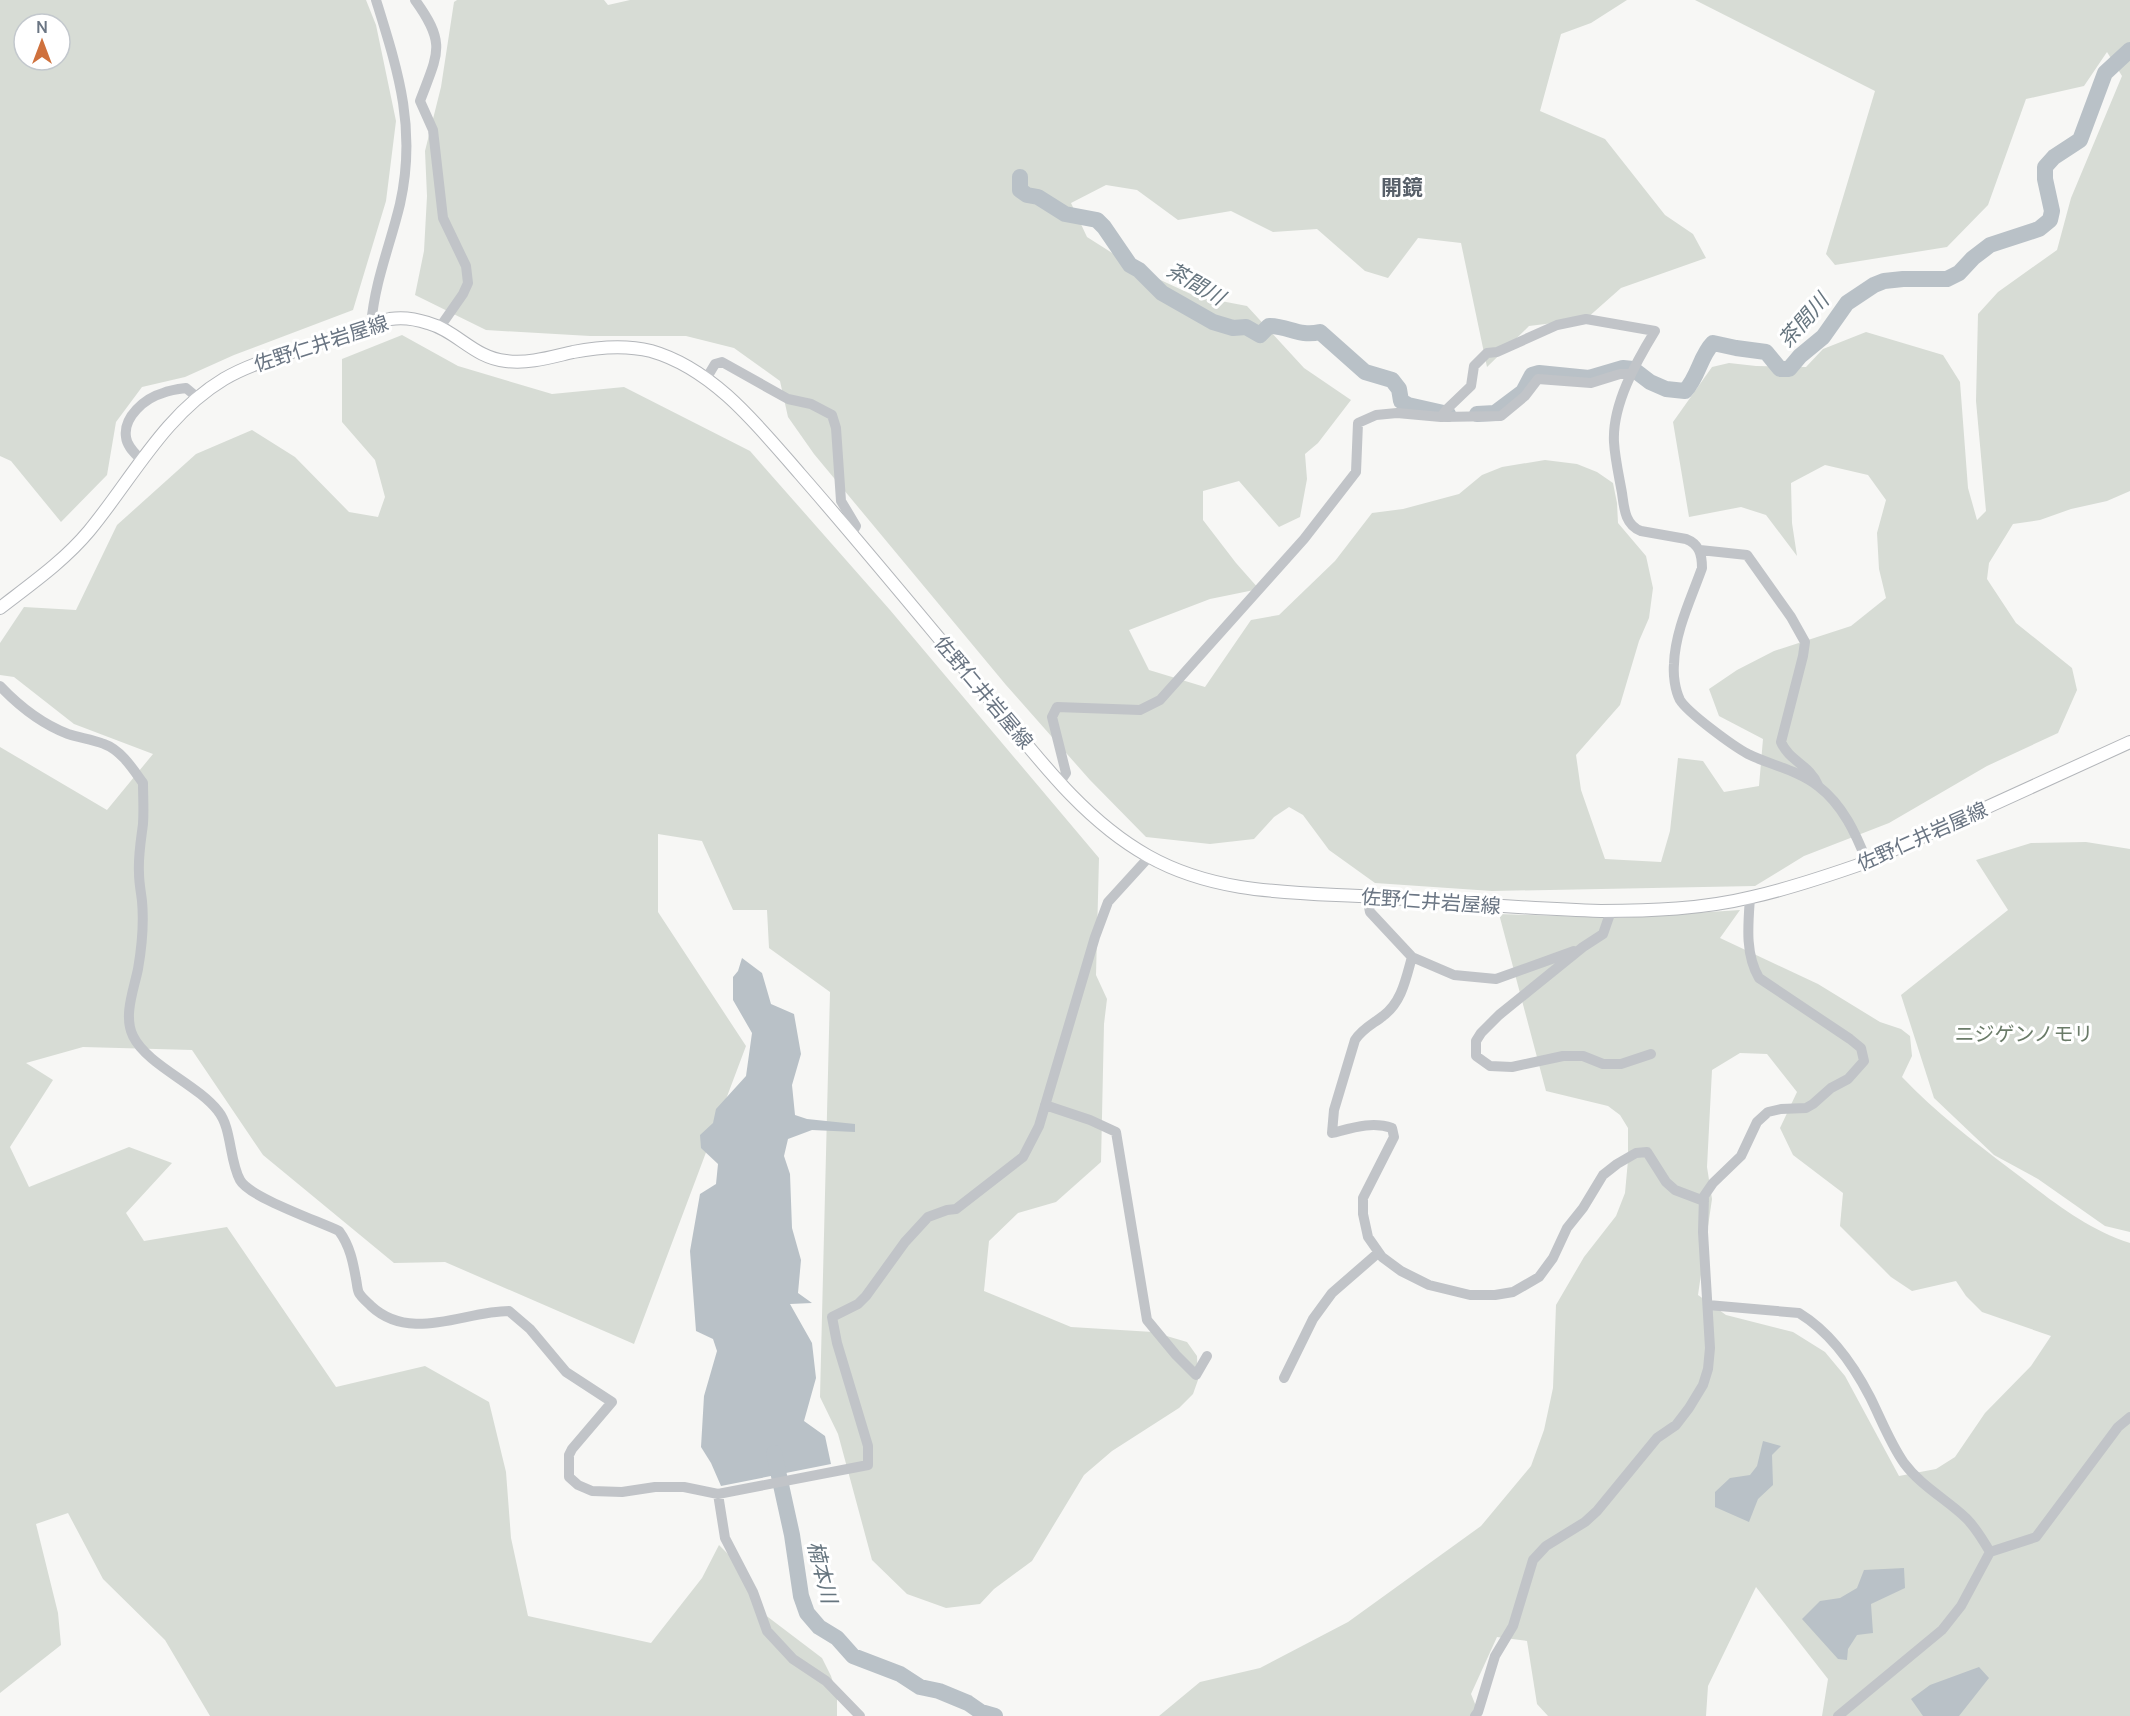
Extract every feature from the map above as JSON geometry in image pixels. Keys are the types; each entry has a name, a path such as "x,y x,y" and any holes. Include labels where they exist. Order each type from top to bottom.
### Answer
{"main road":[{"name":"佐野仁井岩屋線","path":"0,608 57,563 87,534 168,425 198,398 224,379 257,363 371,325 393,318 409,318 440,327 470,349 486,357 505,361 541,359 611,347 634,348 654,352 675,361 706,379 725,394 769,438 852,533 1024,741 1094,818 1149,857 1190,875 1243,888 1273,892 1554,910 1611,911 1671,908 1750,898 1828,876 1867,862 2130,742"}],"street":[{"path":"371,325 379,273 399,204 406,150 406,119 402,88 376,0"},
{"path":"415,0 431,23 438,43 434,63 420,101 434,130 443,218 466,266 468,283 440,327"},
{"path":"1444,413 1470,386 1474,366 1487,353 1497,352 1557,325 1586,319 1654,331 1631,370 1615,426 1614,442 1624,508 1629,523 1641,531 1686,538 1700,550 1702,568 1679,631 1674,663 1675,684 1680,699 1689,711 1746,753 1794,773 1818,786 1840,808 1855,831 1867,862"},
{"path":"706,379 715,364 722,362 788,399 811,404 832,415 836,428 841,501 856,526 852,533"},
{"path":"1060,782 1066,773 1052,717 1057,707 1140,710 1160,700 1304,539 1356,472 1358,423 1376,415 1397,413 1501,416 1525,396 1538,379 1591,382 1631,370"},
{"path":"142,461 131,449 126,438 128,425 135,411 145,402 162,393 186,388 198,398"},
{"path":"1700,550 1747,555 1791,617 1805,642 1781,742 1785,752 1814,775 1818,786"},
{"path":"0,686 26,710 46,723 68,734 106,744 117,751 143,783 139,873 143,928 139,966 130,1006 130,1026 133,1037 147,1053 219,1111 225,1124 241,1183 251,1191 339,1232 346,1239 359,1294 377,1311 388,1318 407,1323 440,1323 498,1311 509,1311 530,1329 566,1372 612,1402 569,1455 569,1477 578,1485 592,1491 622,1492 655,1487 684,1487 718,1494 868,1465 868,1446 837,1342 832,1317 858,1304 866,1296 905,1242 928,1217 956,1209 1023,1157 1039,1126 1095,937 1108,902 1149,857"},
{"path":"1367,897 1370,912 1412,957 1454,975 1496,979 1583,947"},
{"path":"1475,1716 1495,1656 1512,1626 1533,1560 1546,1546 1586,1522 1597,1511 1657,1438 1676,1425 1703,1385 1708,1369 1710,1348 1703,1232 1704,1196 1713,1183 1741,1156 1757,1122 1768,1112 1806,1108 1831,1088 1848,1079 1864,1061 1861,1048 1850,1039 1759,978 1752,966 1749,950 1750,898"},
{"path":"1611,911 1603,934 1583,947 1480,1033 1476,1041 1476,1056 1490,1066 1512,1067 1563,1056 1583,1056 1603,1064 1621,1064 1651,1054"},
{"path":"1412,957 1401,992 1393,1008 1362,1030 1354,1040 1334,1110 1332,1133 1364,1125 1383,1125 1392,1128 1394,1137 1362,1198 1362,1214 1368,1237 1378,1253 1401,1271 1429,1285 1470,1294 1495,1295 1512,1292 1539,1277 1553,1258 1567,1228 1603,1176 1617,1164 1636,1153 1647,1152 1666,1182 1675,1190 1704,1201"},
{"path":"1045,1106 1090,1120 1116,1132 1147,1320 1176,1355 1196,1374 1207,1356"},
{"path":"1284,1378 1313,1318 1332,1293 1378,1253"},
{"path":"1708,1305 1800,1313 1808,1318 1841,1352 1857,1376 1904,1462 1921,1482 1966,1518 1976,1529 1990,1552"},
{"path":"1838,1716 1942,1630 1961,1606 1990,1552 2036,1537 2118,1427 2130,1417"},
{"path":"718,1494 725,1538 753,1592 767,1631 793,1659 826,1681 860,1716"}],"green space":[{"path":"0,0 366,0 376,25 396,121 386,201 353,310 234,355 185,377 142,387 116,422 107,475 61,522 11,461 0,456"},
{"path":"457,0 604,0 608,5 630,0 1627,0 1591,23 1561,34 1540,111 1605,139 1665,215 1693,234 1706,258 1621,288 1586,319 1529,326 1487,367 1461,243 1418,238 1388,278 1365,271 1317,229 1273,232 1231,211 1178,220 1137,190 1106,185 1071,203 1087,237 1139,270 1195,296 1247,306 1304,368 1351,400 1318,443 1305,454 1307,479 1300,517 1279,527 1239,481 1203,491 1203,520 1259,589 1210,599 1129,630 1149,670 1205,687 1251,620 1279,615 1335,561 1372,513 1403,509 1459,494 1482,475 1502,467 1545,460 1577,464 1597,472 1613,483 1618,523 1646,556 1653,588 1649,618 1639,641 1620,705 1576,755 1581,790 1605,859 1661,862 1670,831 1678,758 1703,761 1724,792 1759,786 1763,739 1719,716 1709,689 1737,670 1774,651 1851,626 1886,598 1879,569 1877,533 1886,500 1868,475 1825,465 1791,483 1792,523 1797,556 1766,515 1741,507 1689,517 1673,422 1712,367 1729,363 1806,367 1823,349 1866,332 1943,355 1960,382 1968,488 1977,520 1986,511 1976,401 1978,314 1998,292 2057,250 2071,198 2122,76 2107,52 2084,86 2026,99 1988,205 1947,247 1835,265 1826,254 1875,91 1695,0 2130,0 2130,491 2107,501 2071,509 2040,520 2013,524 1989,563 1987,579 2016,623 2072,668 2077,690 2058,733 1987,766 1889,823 1804,856 1755,886 1492,891 1375,883 1329,850 1303,815 1289,807 1274,817 1254,839 1210,844 1146,837 1090,780 1006,685 814,454 788,417 780,381 734,348 686,336 590,336 486,330 415,295 424,251 427,196 425,151 441,87 454,2"},
{"path":"402,335 458,366 552,394 624,387 750,451 890,610 1099,858 1096,975 1107,999 1104,1024 1101,1162 1056,1202 1018,1213 989,1241 984,1291 1071,1327 1153,1332 1187,1342 1197,1356 1198,1380 1193,1394 1179,1408 1112,1451 1084,1475 1032,1561 994,1589 980,1604 946,1608 907,1594 872,1560 838,1434 820,1397 830,992 769,948 767,910 733,910 702,841 658,834 658,912 746,1046 634,1344 445,1262 394,1263 263,1155 192,1050 83,1047 26,1063 53,1080 10,1147 29,1187 129,1147 172,1163 126,1213 144,1241 227,1227 336,1387 425,1366 489,1402 506,1472 511,1538 528,1616 651,1643 702,1578 719,1545 733,1559 760,1611 822,1658 837,1695 837,1716 210,1716 165,1640 103,1579 68,1513 36,1524 58,1613 61,1645 0,1693 0,747 107,810 153,754 74,724 14,677 0,675 0,643 24,607 76,610 117,525 196,454 252,430 295,457 349,512 378,517 385,497 375,460 342,422 342,359"},
{"name":"ニジゲンノモリ","path":"2086,842 2130,849 2130,1232 2105,1226 2038,1179 1994,1155 1934,1098 1901,995 2008,910 1976,860 2031,843"},
{"path":"1740,910 1720,938 1818,984 1880,1022 1901,1029 1910,1036 1912,1056 1902,1077 1927,1102 2067,1211 2097,1229 2130,1243 2130,1716 1822,1716 1828,1679 1756,1587 1708,1686 1706,1716 1548,1716 1537,1704 1527,1641 1497,1637 1471,1694 1480,1716 1159,1716 1200,1682 1260,1668 1348,1622 1481,1526 1531,1466 1544,1430 1553,1388 1556,1305 1584,1257 1616,1216 1625,1193 1628,1128 1620,1115 1608,1106 1546,1091 1499,914 1619,918","holes":["1740,1053 1767,1054 1797,1092 1780,1128 1793,1155 1843,1193 1840,1226 1891,1277 1912,1291 1956,1281 1966,1296 1982,1312 2051,1336 2031,1366 1985,1413 1955,1457 1936,1469 1899,1476 1845,1376 1825,1352 1793,1332 1726,1315 1698,1295 1712,1199 1707,1167 1712,1070"]}],"shaded area":[{"path":"742,958 762,973 771,1004 794,1014 801,1054 792,1085 795,1115 807,1119 855,1124 855,1132 812,1130 788,1139 784,1156 790,1174 792,1228 801,1260 798,1293 812,1303 790,1304 812,1343 816,1378 804,1421 825,1436 831,1464 721,1486 701,1447 704,1396 717,1351 713,1339 696,1331 690,1251 700,1194 716,1184 718,1164 701,1148 700,1135 713,1123 716,1109 746,1076 752,1033 733,1000 733,977 738,971"},
{"path":"1763,1441 1781,1446 1772,1455 1773,1485 1758,1499 1749,1522 1715,1507 1715,1492 1730,1478 1750,1475 1757,1466"},
{"path":"1904,1568 1905,1588 1871,1604 1873,1633 1857,1635 1848,1649 1847,1660 1838,1659 1802,1619 1820,1601 1840,1598 1857,1588 1864,1570"},
{"path":"1979,1667 1989,1678 1959,1716 1923,1716 1911,1699 1930,1685"}],"waterway":[{"name":"茶間川","path":"1477,414 1495,413 1523,392 1532,375 1539,373 1589,378 1623,368 1633,369 1650,382 1666,389 1685,391 1713,343 1766,352 1780,369 1789,369 1800,356 1823,337 1847,303 1874,285 1884,281 1903,279 1947,279 1959,273 1990,245 2039,229 2050,220 2052,211 2045,179 2045,167 2054,157 2080,140 2105,73 2130,50"},
{"name":"茶間川","path":"1020,177 1020,190 1027,195 1038,197 1065,214 1097,220 1130,265 1139,270 1162,293 1213,322 1233,328 1246,327 1260,335 1269,326 1306,333 1320,332 1365,372 1392,380 1399,389 1401,401 1408,405 1448,414"},
{"name":"楠本川","path":"774,1453 792,1535 801,1596 807,1613 819,1627 837,1638 853,1656 900,1674 920,1687 939,1691 968,1703 981,1712 995,1716"}],"district":[{"name":"開鏡","path":"1402,187"}]}
